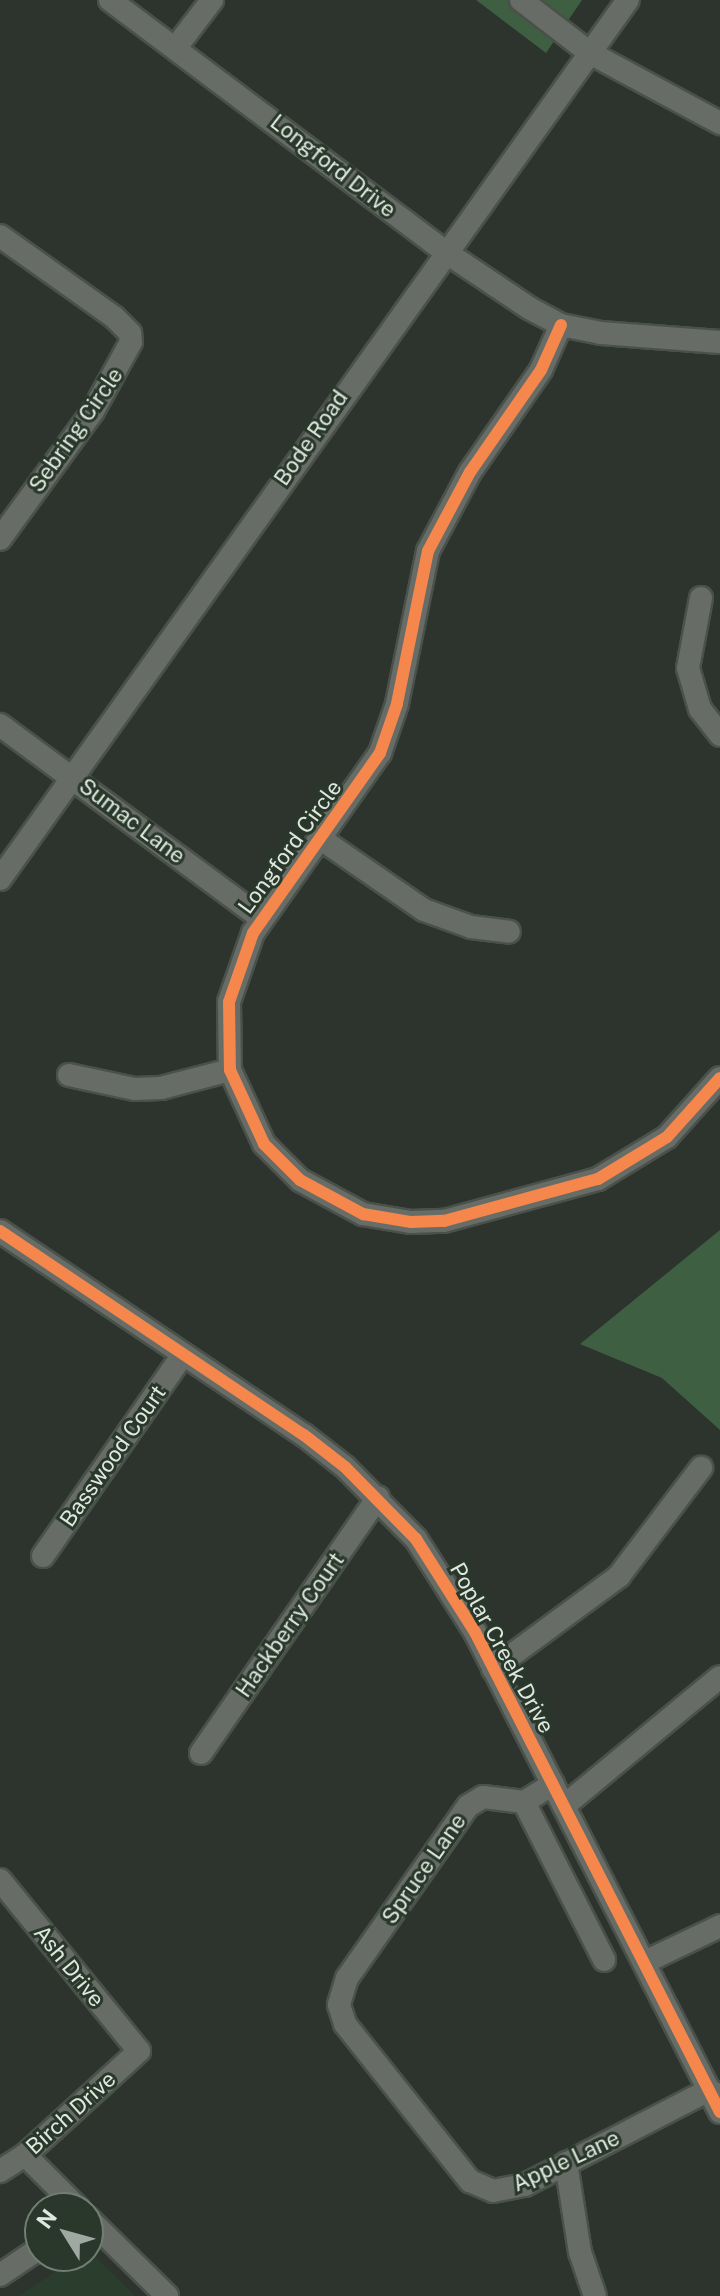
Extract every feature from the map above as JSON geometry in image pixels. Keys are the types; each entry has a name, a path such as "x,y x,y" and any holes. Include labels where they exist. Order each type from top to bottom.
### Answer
{"street":[{"name":"Longford Drive","path":"110,0 177,46 444,251 561,325"},
{"path":"177,46 212,0"},
{"path":"521,0 590,53 720,123"},
{"name":"Bode Road","path":"0,879 444,251 628,0"},
{"name":"Sebring Circle","path":"0,236 114,317 131,342 93,411 0,539"},
{"path":"561,325 720,342"},
{"name":"Longford Circle","path":"561,325 541,370 470,472 428,551 391,726 380,753 262,919 229,1002 230,1070 264,1144 300,1180 363,1214 411,1222 444,1221 598,1179 667,1137 720,1078"},
{"path":"701,598 688,668 700,709 720,735"},
{"name":"Sumac Lane","path":"0,725 262,919"},
{"path":"321,839 424,910 471,927 509,932"},
{"path":"69,1075 114,1087 161,1088 230,1070"},
{"name":"Poplar Creek Drive","path":"0,1231 304,1435 378,1497 443,1577 714,2093 720,2112"},
{"name":"Basswood Court","path":"43,1556 182,1356"},
{"path":"493,1669 619,1576 701,1468"},
{"name":"Hackberry Court","path":"201,1753 378,1497"},
{"path":"564,1806 720,1677"},
{"path":"553,1784 524,1802 604,1960"},
{"name":"Spruce Lane","path":"340,2014 340,1993 347,1978 468,1806 483,1797 524,1802"},
{"name":"Ash Drive","path":"0,1880 139,2051"},
{"path":"645,1962 720,1926"},
{"name":"Apple Lane","path":"340,2014 470,2181 493,2191 508,2190 714,2093"},
{"name":"Birch Drive","path":"0,2171 25,2155 139,2051"},
{"path":"25,2155 62,2192"},
{"path":"566,2163 580,2252 595,2296"},
{"path":"104,2234 167,2296"},
{"path":"0,2275 24,2259"}],"shaded area":[{"path":"476,0 582,0 546,53"},
{"path":"720,1230 720,1430 662,1378 580,1344"},
{"path":"104,2266 135,2296 19,2296 55,2272 104,2272"}],"cycle path":[{"path":"561,325 541,370 470,472 428,551 397,704 380,753 253,933 229,1002 230,1070 264,1144 300,1180 363,1214 411,1222 444,1221 598,1179 667,1137 720,1078"},
{"path":"0,1231 304,1435 345,1467 416,1539 475,1632 720,2112"}]}
